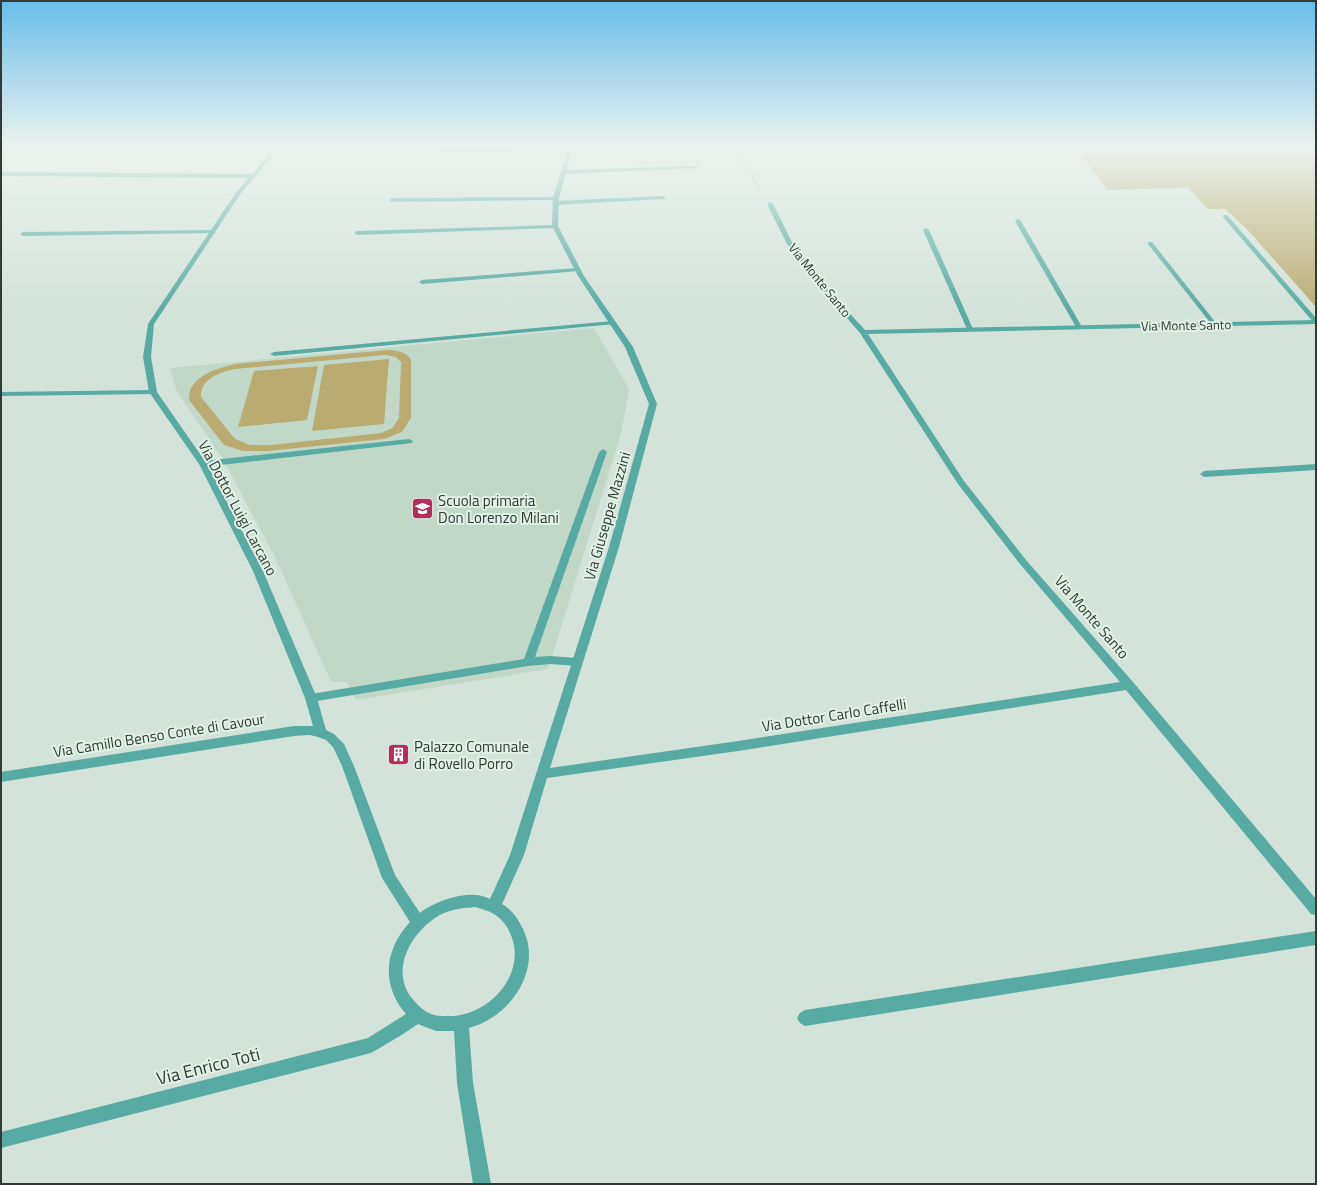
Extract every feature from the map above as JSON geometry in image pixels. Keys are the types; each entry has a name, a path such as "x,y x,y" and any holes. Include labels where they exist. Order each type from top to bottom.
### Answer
{"street":[{"name":"Via Dottor Luigi Carcano","path":"233,201 151,324 147,357 153,392 203,464 258,571 311,698 321,733"},
{"name":"Via Giuseppe Mazzini","path":"494,906 518,855 614,547 653,404 629,347 577,270 555,226 555,201"},
{"name":"Via Monte Santo","path":"770,204 790,244 821,285 863,332 962,482 1023,562 1129,685 1316,909"},
{"path":"1225,216 1316,322"},
{"path":"1018,221 1078,327"},
{"path":"357,233 555,226"},
{"path":"926,230 970,329"},
{"path":"23,234 213,232"},
{"path":"1150,243 1214,324"},
{"path":"422,282 577,270"},
{"name":"Via Monte Santo","path":"863,332 1316,322"},
{"path":"274,354 613,323"},
{"path":"1,394 153,392"},
{"path":"203,464 408,441"},
{"path":"528,662 603,452"},
{"path":"1204,474 1316,467"},
{"path":"311,698 528,662 550,660 577,662"},
{"name":"Via Dottor Carlo Caffelli","path":"543,774 738,746 1129,685"},
{"name":"Via Camillo Benso Conte di Cavour","path":"1,777 294,730 310,730 321,733"},
{"path":"321,733 330,737 338,744 348,766 389,878 418,924"},
{"path":"475,902 494,906 508,916 518,930 523,948 521,968 514,986 500,1003 482,1016 461,1023 445,1024 430,1021 417,1015 403,1000 396,981 397,961 404,940 418,924 435,910 455,903 475,902"},
{"path":"805,1018 1316,938"},
{"name":"Via Enrico Toti","path":"1,1140 371,1045 395,1031 417,1015"},
{"path":"461,1023 465,1083 482,1184"}],"shaded area":[{"path":"1201,201 1316,201 1316,307 1247,229 1225,209 1208,209"},
{"name":"Scuola primaria Don Lorenzo Milani","path":"594,328 629,389 621,434 548,669 356,700 347,682 331,682 275,557 224,461 176,390 170,368"},
{"path":"388,350 401,352 407,355 411,360 411,418 402,432 384,439 268,451 243,451 224,445 189,400 193,385 198,379 212,371 235,364","holes":["385,355 396,357 401,362 399,418 392,428 381,433 271,445 250,445 235,439 201,397 204,385 207,381 217,374 235,369"]},
{"path":"389,359 384,424 312,431 324,365"},
{"path":"318,366 307,420 238,427 254,371"}],"place":[{"name":"Scuola primaria Don Lorenzo Milani","path":"423,509"},
{"name":"Palazzo Comunale di Rovello Porro","path":"399,755"}]}
